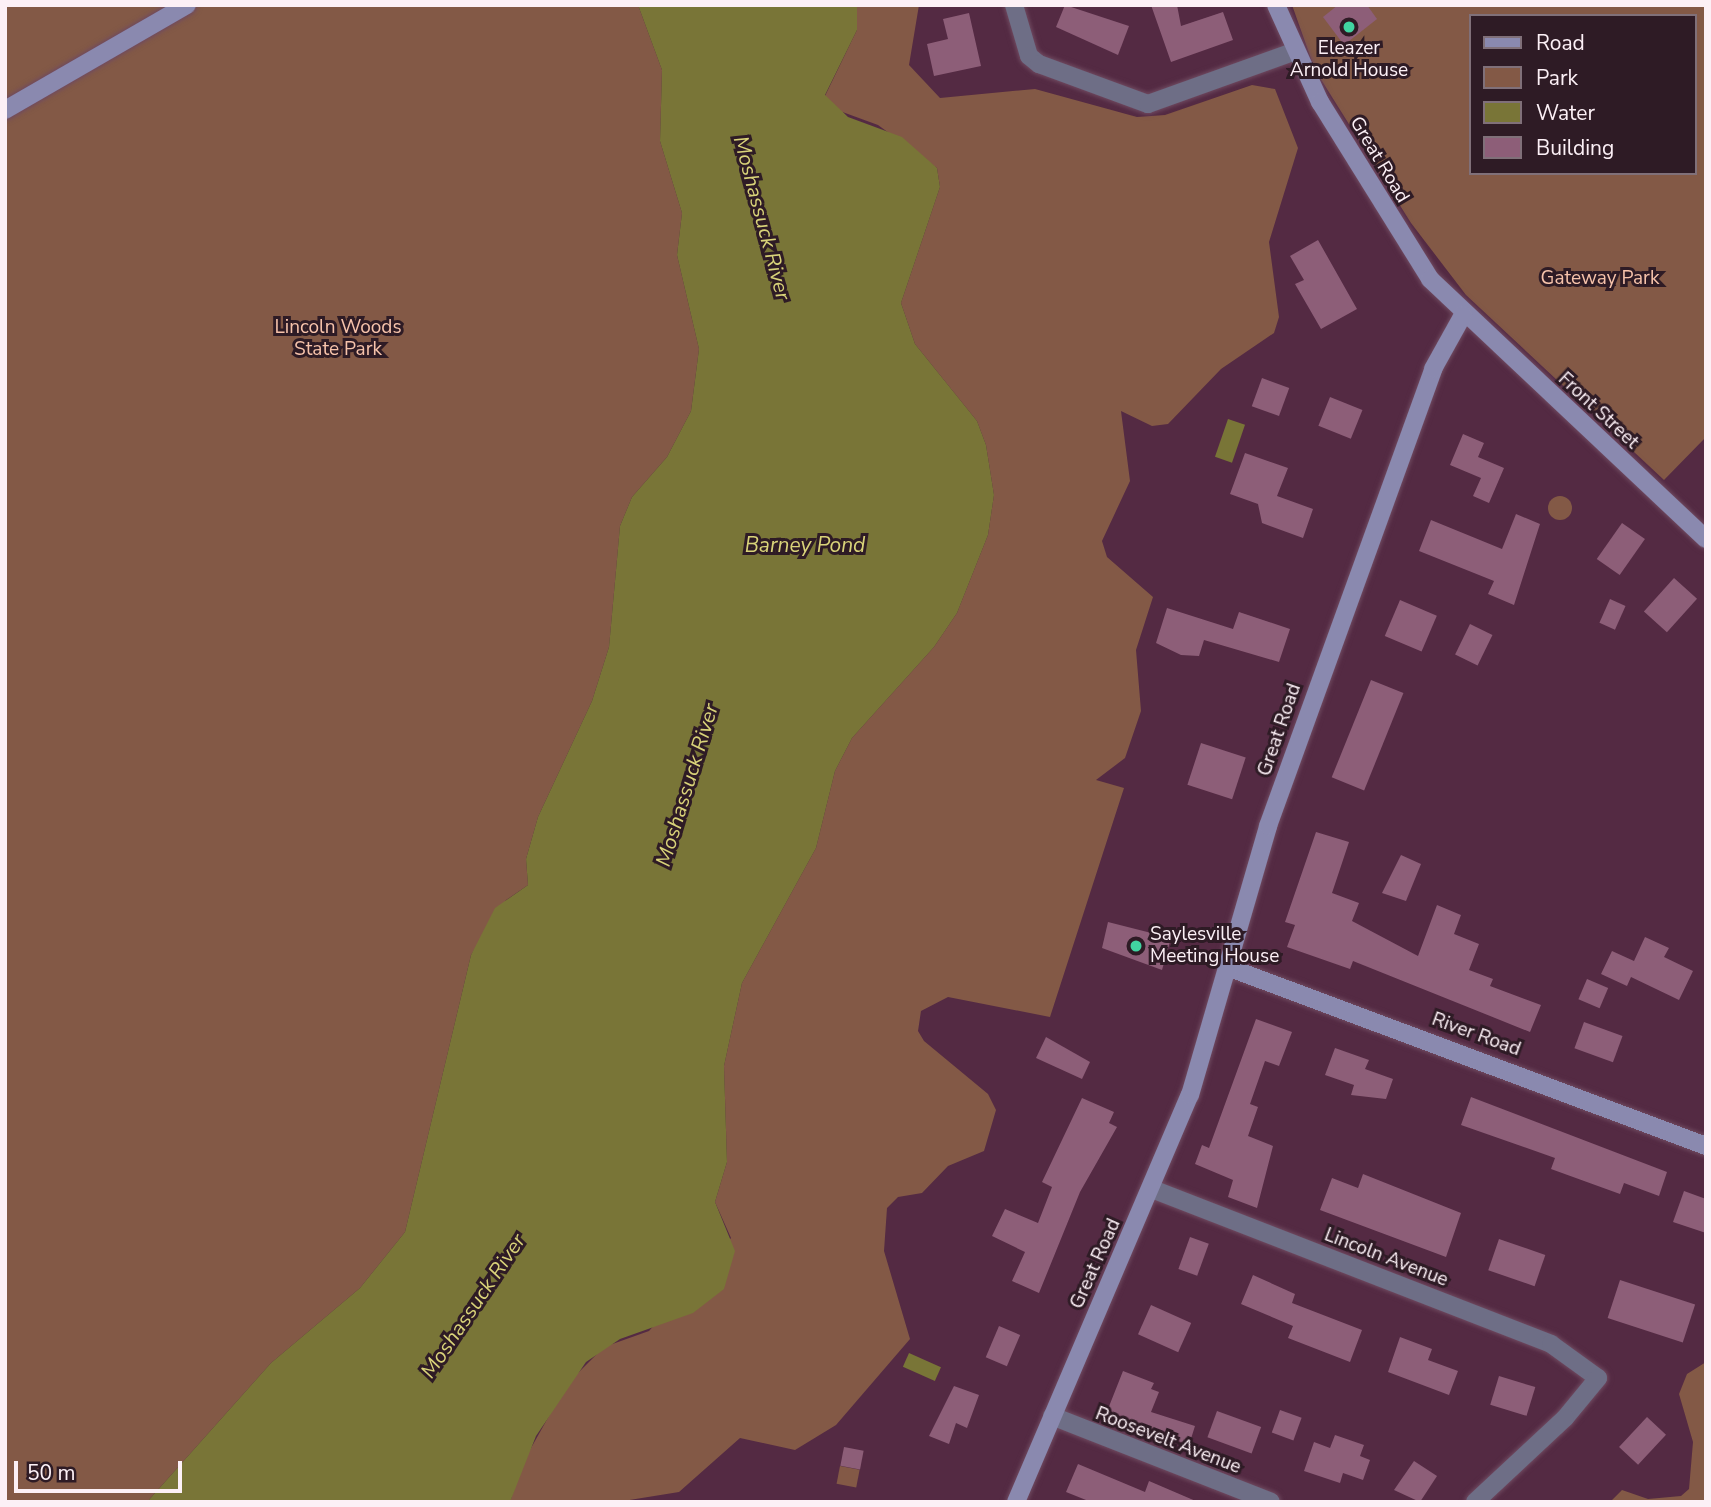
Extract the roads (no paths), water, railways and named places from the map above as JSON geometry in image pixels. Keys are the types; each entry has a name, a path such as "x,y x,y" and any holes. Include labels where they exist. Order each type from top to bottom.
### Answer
{"main road":[{"path":"5,110 187,5"},
{"name":"Great Road","path":"1016,1502 1152,1189 1230,968 1268,826 1321,675 1433,369 1462,315 1406,245 1293,52 1276,5"},
{"name":"Front Street","path":"1462,315 1706,539"},
{"name":"River Road","path":"1230,968 1706,1146"}],"street":[{"path":"1014,5 1029,56 1039,64 1148,104 1293,52"},
{"name":"Lincoln Avenue","path":"1152,1189 1551,1344 1598,1377 1558,1426 1475,1502"},
{"name":"Roosevelt Avenue","path":"1052,1416 1271,1502"}],"water":[{"name":"Barney Pond","path":"638,5 857,5 857,30 825,95 848,117 902,137 937,168 940,187 901,303 915,344 977,421 986,445 994,495 988,535 957,613 934,647 852,738 835,771 816,848 742,983 724,1066 727,1162 715,1202 735,1251 724,1289 693,1313 620,1339 586,1362 536,1436 510,1502 147,1502 271,1363 360,1288 405,1232 471,955 495,908 528,885 526,859 538,817 592,701 609,647 620,526 632,497 667,457 691,411 699,349 677,255 682,213 660,141 662,70"},
{"path":"1228,419 1245,425 1232,463 1215,457"},
{"path":"909,1353 941,1367 935,1381 903,1367"}],"place":[{"name":"Eleazer Arnold House","path":"1349,27"},
{"name":"Saylesville Meeting House","path":"1136,946"}],"water label":[{"name":"Moshassuck River","path":"762,218"},
{"name":"Moshassuck River","path":"687,785"},
{"name":"Moshassuck River","path":"473,1306"}],"park label":[{"name":"Gateway Park","path":"1600,279"},
{"name":"Lincoln Woods State Park","path":"338,339"}]}
